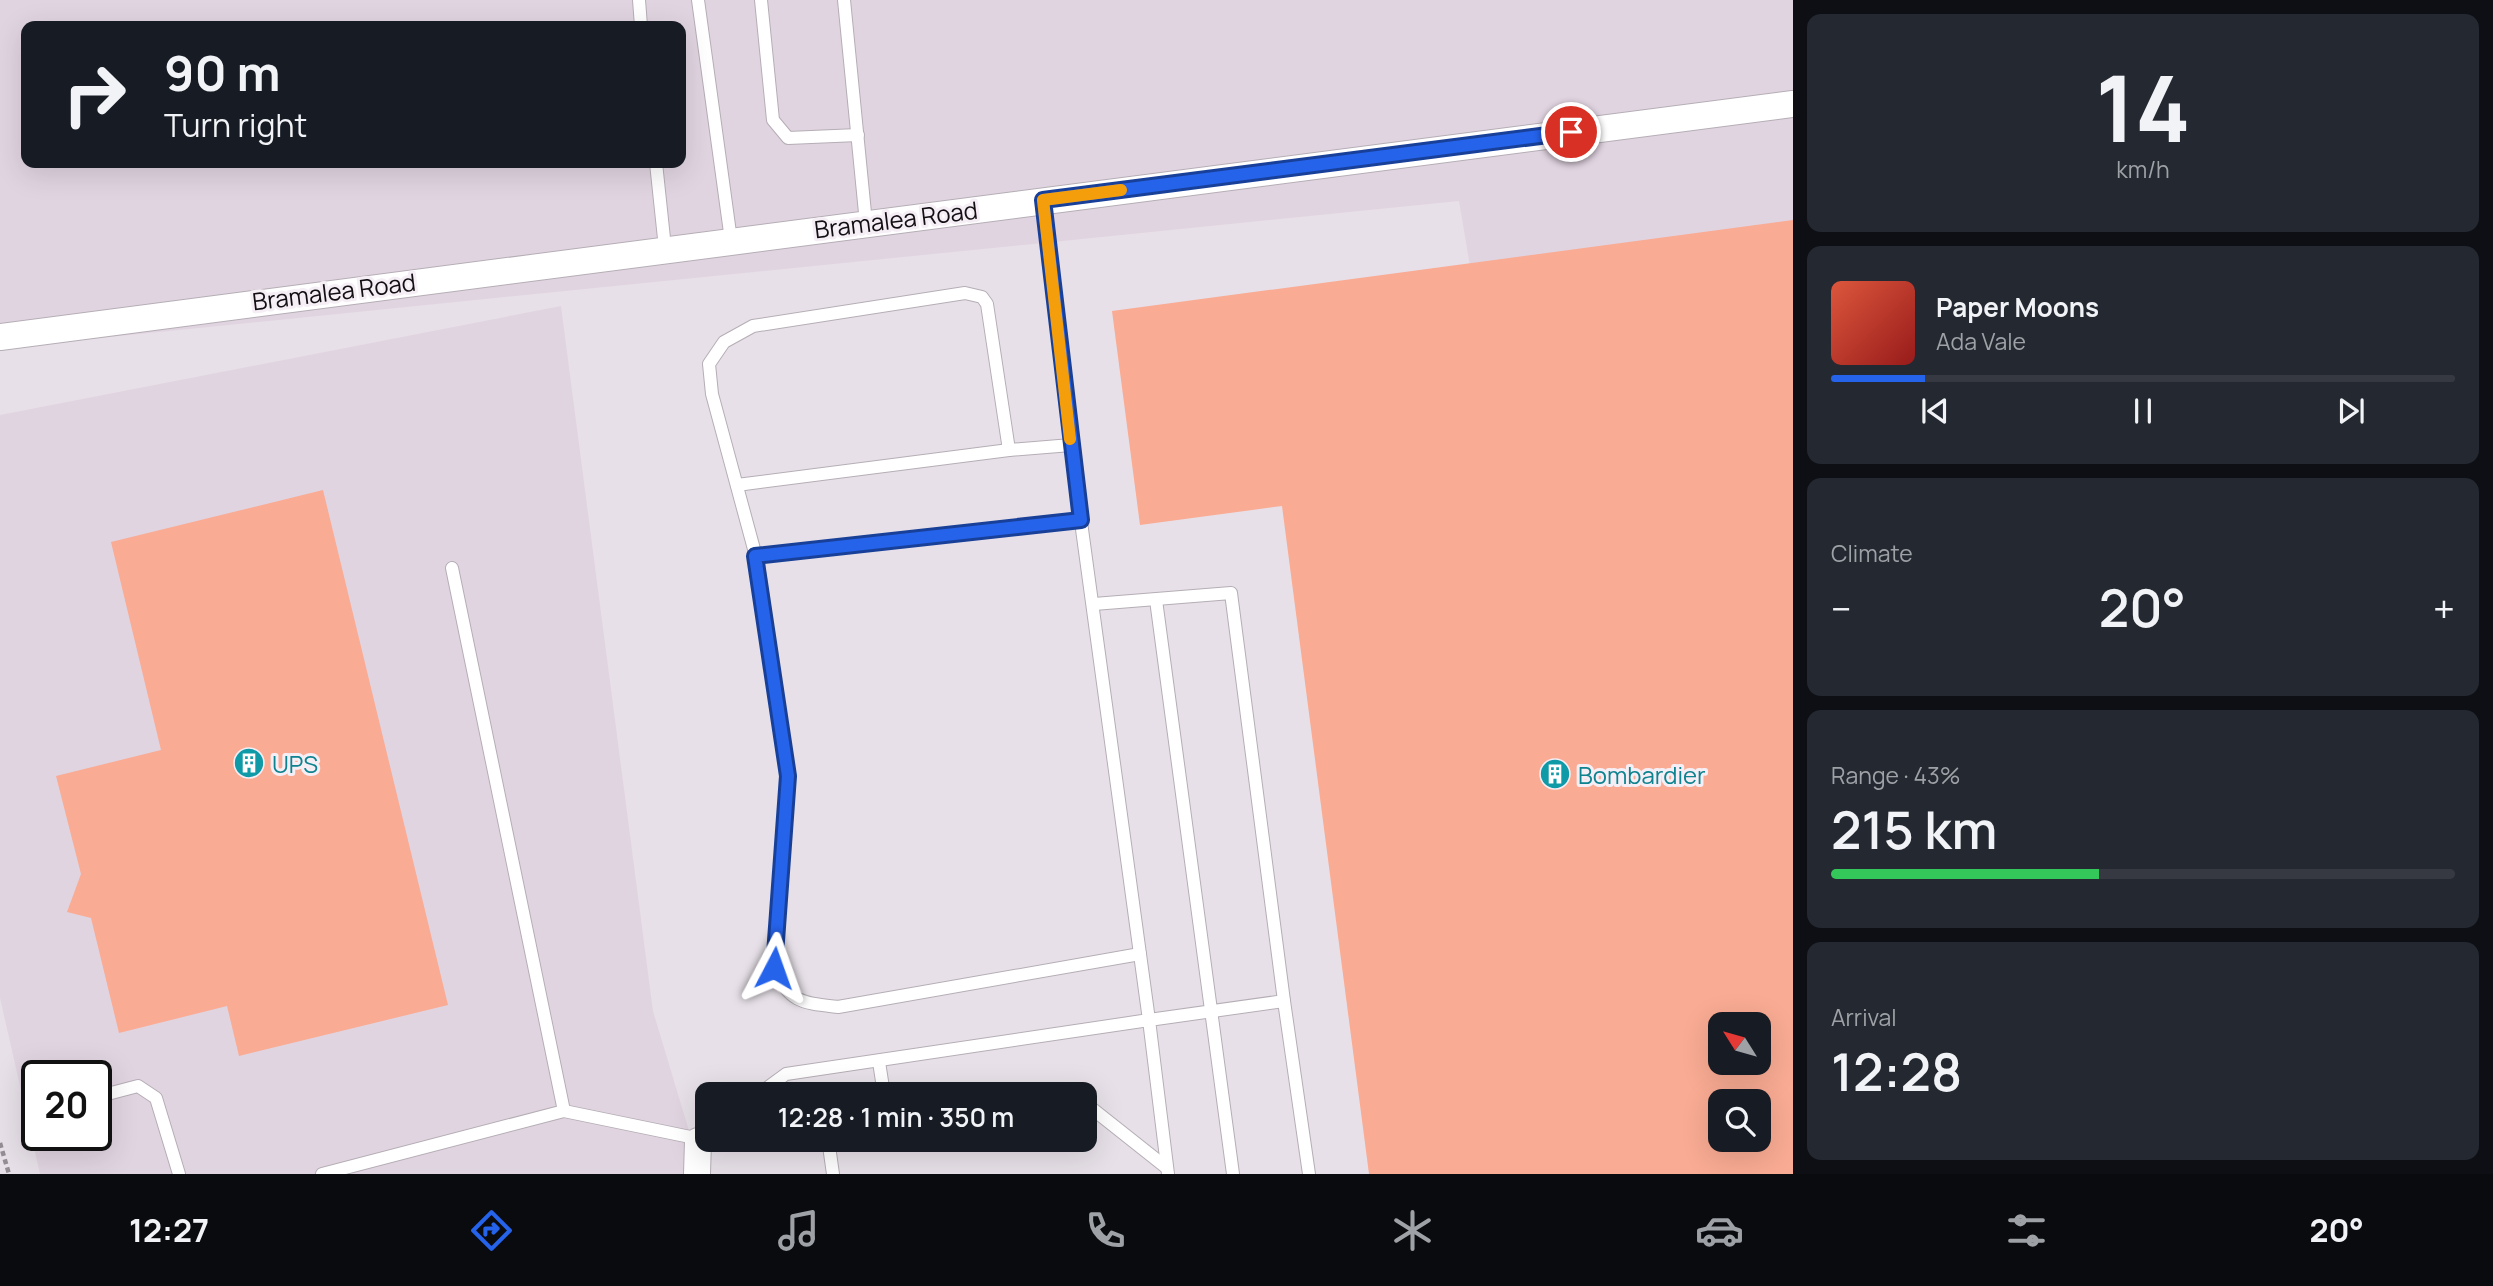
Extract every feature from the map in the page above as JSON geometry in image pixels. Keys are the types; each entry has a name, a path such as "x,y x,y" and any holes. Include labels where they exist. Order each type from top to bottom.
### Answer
{"street":[{"name":"Bramalea Road","path":"0,337 665,248 1793,104"},
{"path":"698,1174 700,1152"}],"lane":[{"path":"639,0 641,21"},
{"path":"698,0 730,240"},
{"path":"761,0 773,120 788,138 858,135"},
{"path":"844,0 866,223"},
{"path":"657,168 665,248"},
{"path":"1043,200 1071,445 1168,1171"},
{"path":"1009,450 987,304 982,297 965,293 753,326 724,342 709,364 712,394 755,556 788,776 774,968 782,988 801,1003 838,1007 1140,954"},
{"path":"737,485 1009,450 1071,445"},
{"path":"755,556 1081,520"},
{"path":"452,568 564,1111"},
{"path":"1094,604 1231,593 1309,1174"},
{"path":"1156,600 1233,1174"},
{"path":"775,1082 786,1074 1284,1002"},
{"path":"879,1062 882,1082"},
{"path":"112,1093 138,1086 156,1098 179,1174"},
{"path":"322,1174 564,1111 695,1136"},
{"path":"1097,1113 1168,1171"},
{"path":"830,1152 833,1174"}],"path":[{"path":"0,1143 9,1174"}],"shaded area":[{"path":"0,0 1793,0 1793,1174 1623,1174 1459,201 0,348"},
{"path":"561,306 653,1011 702,1174 40,1174 35,1151 112,1151 112,1060 21,1060 21,1090 0,998 0,415"}],"building":[{"name":"Bombardier","path":"1793,220 1793,1174 1369,1174 1282,506 1140,525 1112,311"},
{"name":"UPS","path":"323,490 448,1005 239,1056 227,1006 119,1033 91,918 67,912 81,874 56,776 161,750 111,542"}],"slow traffic":[{"path":"1070,439 1043,200 1121,190"}],"place":[{"name":"UPS","path":"249,763"},
{"name":"Bombardier","path":"1555,774"}],"route":[{"path":"774,968 788,776 755,556 1081,520 1043,200 1571,132"}]}
